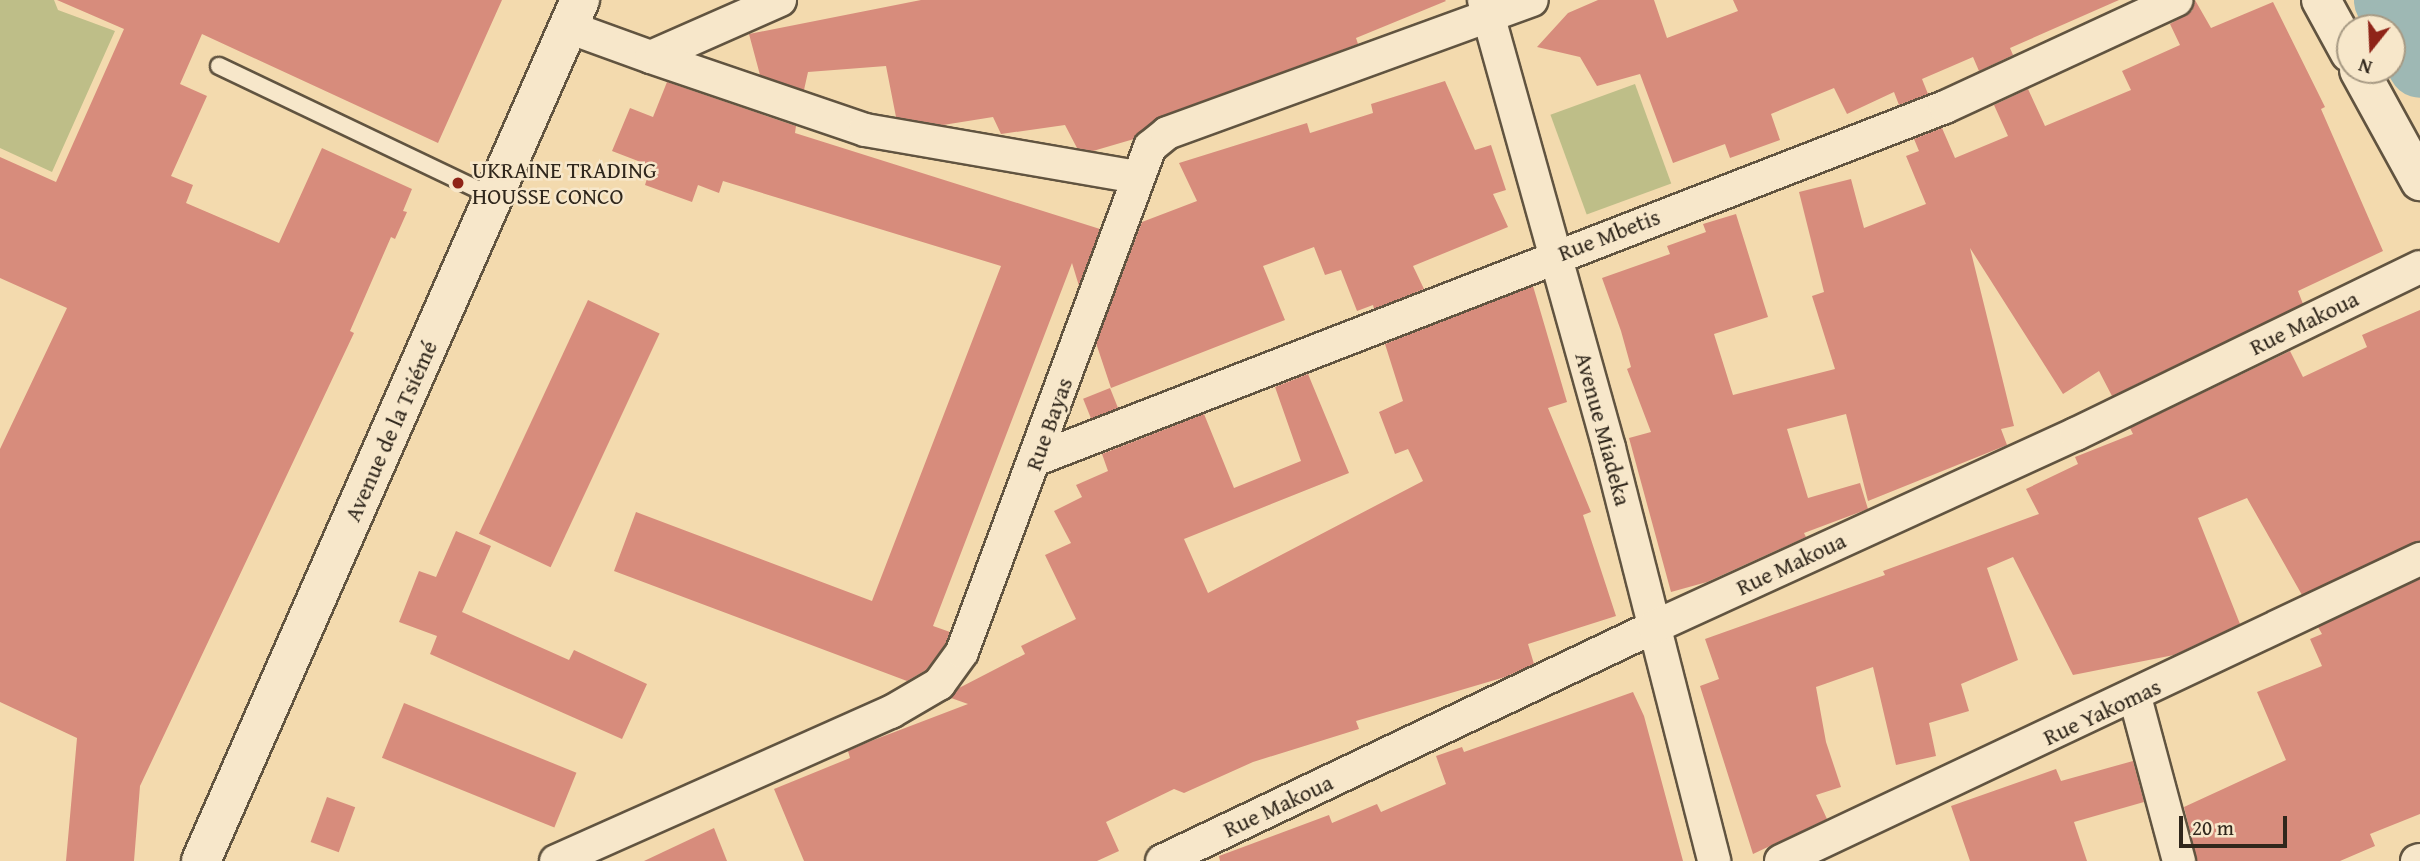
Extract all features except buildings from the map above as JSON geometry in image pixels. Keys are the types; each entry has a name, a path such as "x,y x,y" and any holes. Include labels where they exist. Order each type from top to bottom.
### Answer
{"main road":[{"path":"2321,0 2336,27"},
{"name":"Avenue de la Tsiémé","path":"201,861 574,13"},
{"path":"2367,84 2420,181"}],"street":[{"path":"652,57 780,0"},
{"name":"Rue Bayas","path":"556,861 891,712 939,684 962,652 1037,459 1150,147 1167,133 1486,10 1532,0"},
{"name":"Rue Mbetis","path":"1037,459 1945,107 2176,0"},
{"name":"Avenue Miadeka","path":"1486,10 1555,256 1714,861"},
{"path":"574,13 652,57 865,130 1137,177"},
{"name":"Rue Makoua","path":"1162,861 1654,626 2076,434 2420,267"},
{"name":"Rue Yakomas","path":"1782,861 2135,697 2420,559"},
{"path":"2135,697 2179,861"}],"lane":[{"path":"219,66 494,197"}],"green space":[{"path":"0,0 54,0 58,10 115,31 52,172 0,148"},
{"path":"1635,84 1671,184 1587,214 1550,115"}],"waterway":[{"path":"2386,0 2420,65"}],"place":[{"name":"UKRAINE TRADING HOUSSE CONCO","path":"458,183"}]}
